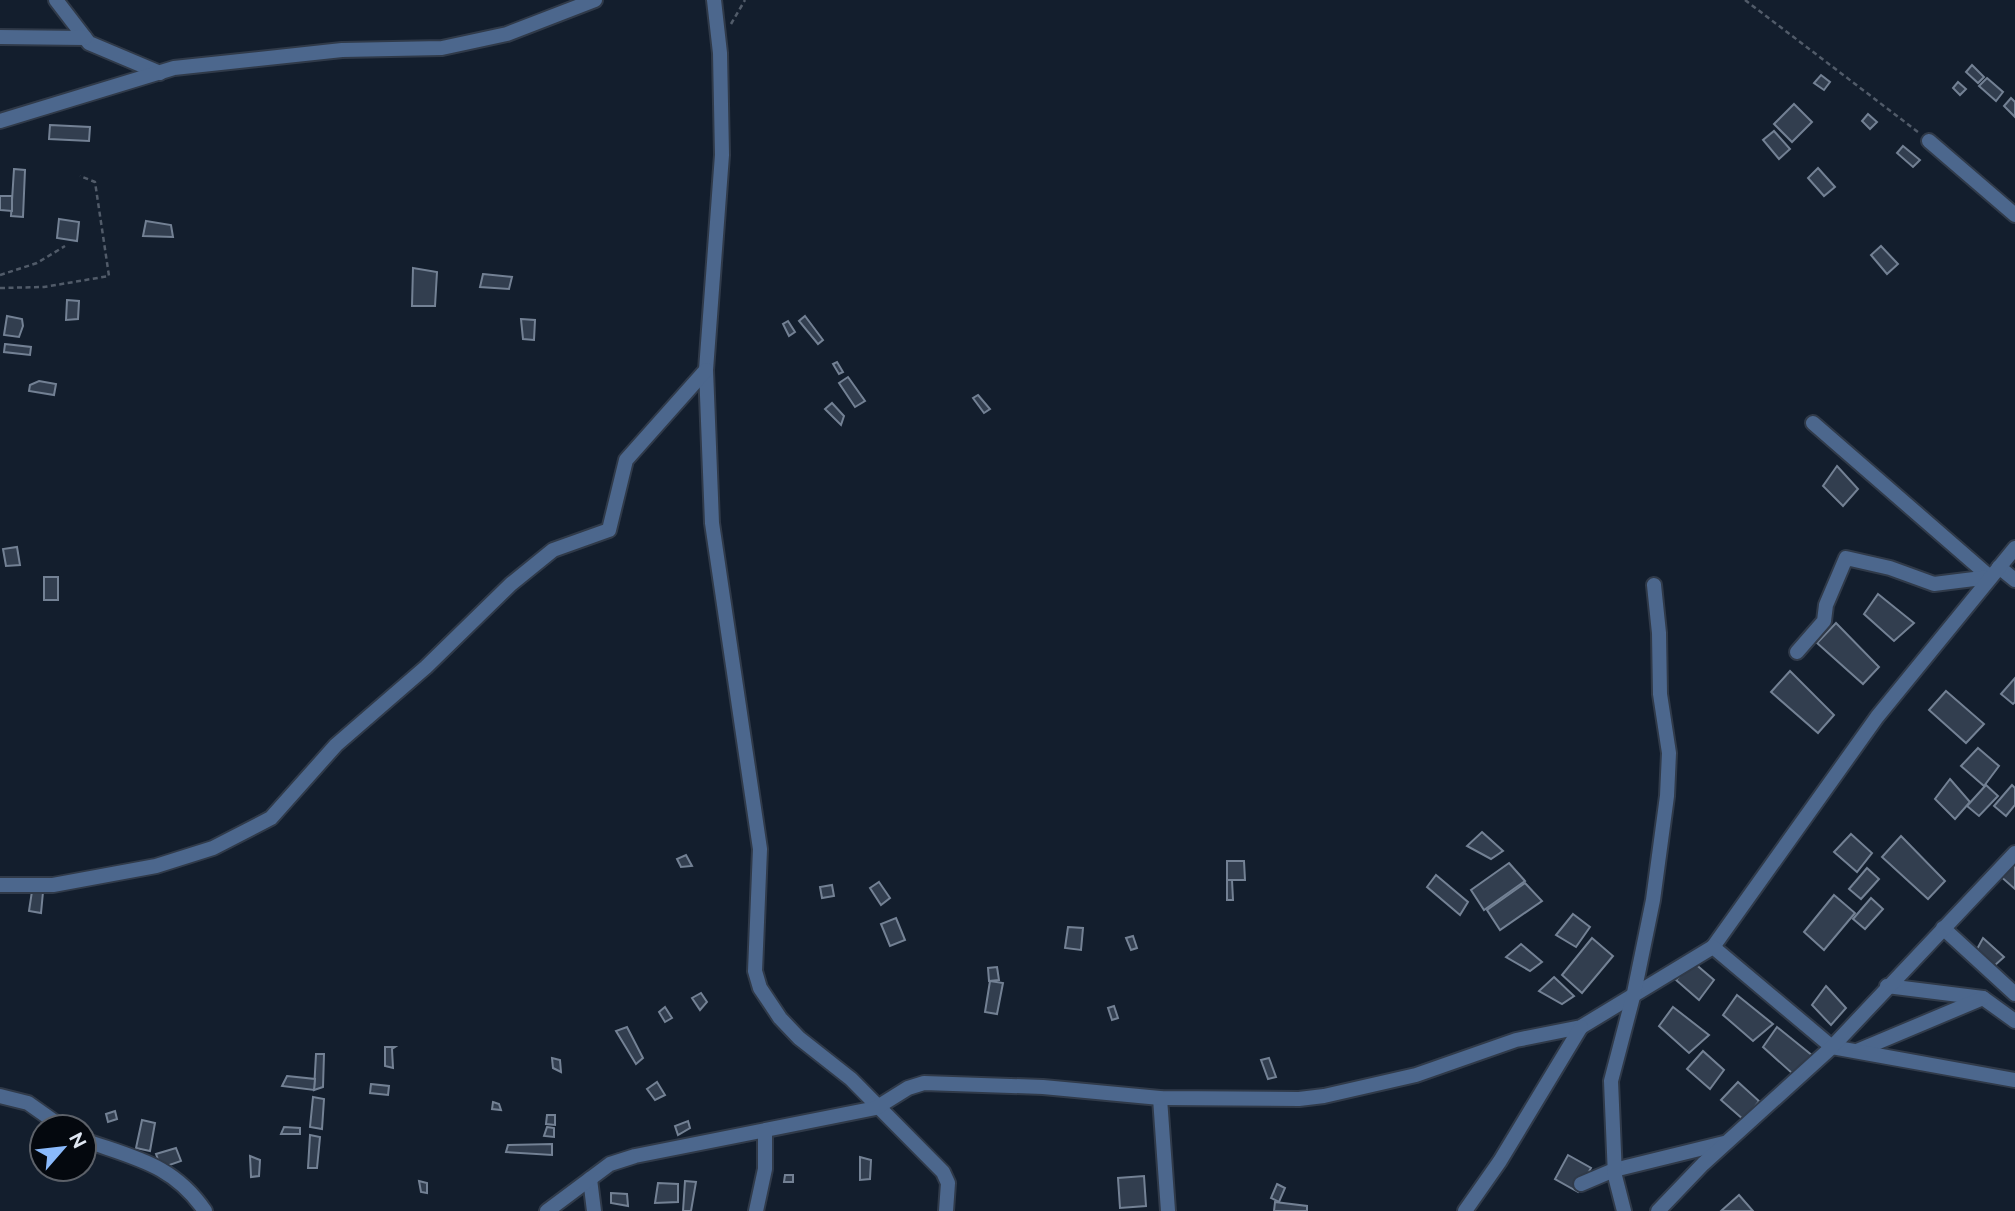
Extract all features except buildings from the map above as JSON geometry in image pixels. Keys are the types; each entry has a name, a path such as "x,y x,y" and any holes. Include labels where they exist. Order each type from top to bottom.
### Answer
{"street":[{"path":"57,0 89,43 160,73"},
{"path":"0,121 160,73 203,63 342,50 442,48 507,34 595,0"},
{"path":"714,0 720,53 722,155 706,370 712,523 760,849 755,971 760,988 780,1018 799,1038 850,1079 876,1108 943,1172 948,1183 946,1211"},
{"path":"0,37 85,37"},
{"path":"1928,141 2015,215"},
{"path":"0,885 53,885 156,866 213,849 271,818 337,746 426,667 510,584 553,550 609,530 626,460 706,370"},
{"path":"1813,423 1995,572 2015,580"},
{"path":"547,1211 610,1164 635,1156 876,1108 908,1088 924,1083 1043,1087 1160,1098 1299,1099 1416,1075 1516,1040 1581,1027 1713,947 1877,717 2015,548"},
{"path":"1797,652 1824,621 1826,605 1846,558 1890,568 1934,584 1995,572"},
{"path":"1624,1211 1614,1170 1611,1080 1634,993 1653,900 1667,796 1669,753 1660,694 1660,633 1654,586"},
{"path":"1658,1211 1727,1143 1832,1047 2015,853"},
{"path":"1943,928 2015,994"},
{"path":"1713,947 1832,1047 2015,1080"},
{"path":"1887,986 1983,998 2015,1021"},
{"path":"1857,1052 1983,998"},
{"path":"1465,1211 1500,1161 1581,1027"},
{"path":"0,1096 27,1102 42,1113"},
{"path":"1160,1098 1168,1211"},
{"path":"756,1211 765,1169 765,1131"},
{"path":"1581,1184 1614,1170 1727,1143"},
{"path":"98,1144 130,1153 152,1164 190,1189 205,1211"},
{"path":"590,1179 594,1211"}],"path":[{"path":"1745,0 1928,141"},
{"path":"0,288 44,287 109,276 95,182 80,176"},
{"path":"0,275 37,263 65,246"}]}
